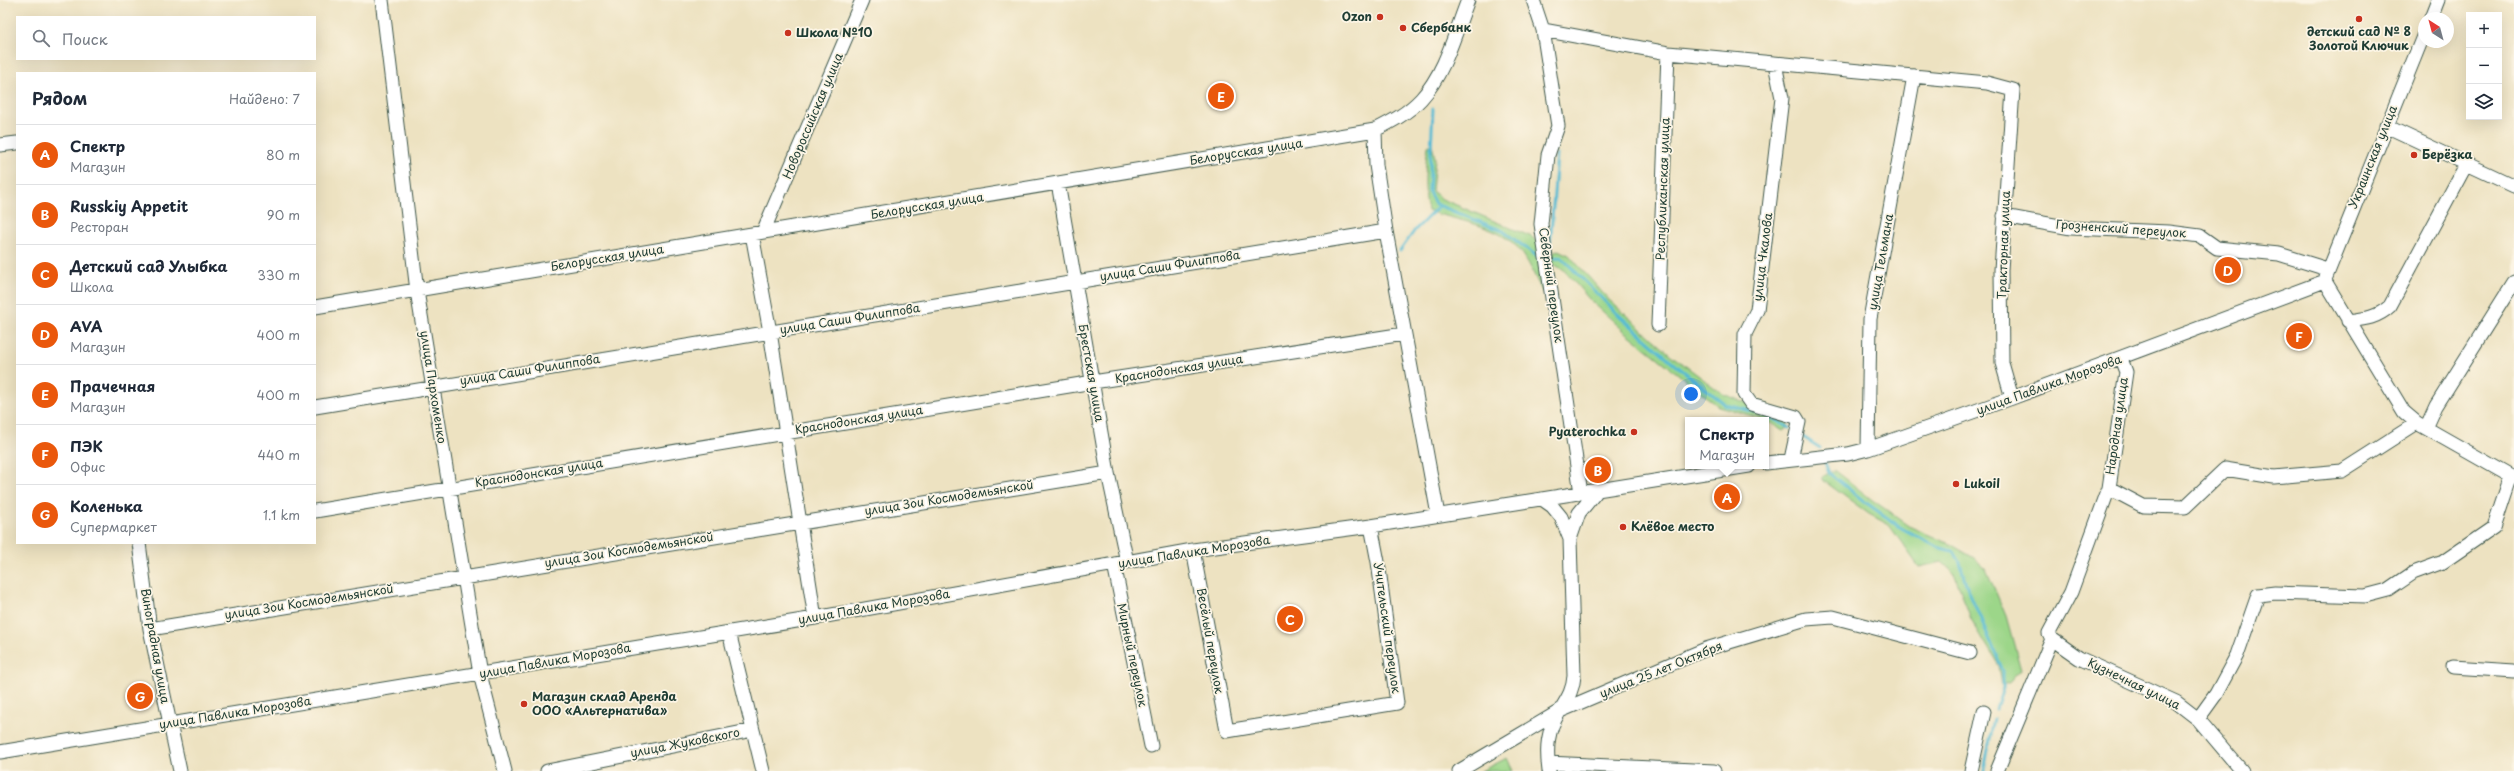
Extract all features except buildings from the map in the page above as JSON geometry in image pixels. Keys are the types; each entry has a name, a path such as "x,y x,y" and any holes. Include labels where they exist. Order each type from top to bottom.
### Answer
{"street":[{"name":"улица Пархоменко","path":"382,0 417,291 432,386 480,674 505,771"},
{"name":"Новороссийская улица","path":"757,233 862,0"},
{"name":"Белорусская улица","path":"316,307 1019,191 1058,183 1375,130 1415,105 1430,87 1441,69 1468,0"},
{"name":"Северный переулок","path":"1533,0 1543,30 1558,126 1548,155 1541,224 1581,493"},
{"path":"2433,12 2438,0"},
{"path":"1543,30 1668,53 1914,76"},
{"name":"Украинская улица","path":"2326,275 2418,48"},
{"name":"Республиканская улица","path":"1658,325 1668,53"},
{"name":"улица Чкалова","path":"1775,64 1782,98 1757,310 1745,334 1744,394 1751,404 1796,416 1799,422 1791,460"},
{"name":"Тракторная улица","path":"1914,76 1987,84 2013,90 2001,270 2002,363 2012,398"},
{"name":"улица Тельмана","path":"1868,449 1870,319 1914,76"},
{"path":"2386,126 2514,186"},
{"path":"1375,130 1376,164 1386,231 1438,515"},
{"path":"0,146 16,143"},
{"path":"2348,321 2373,318 2381,315 2390,306 2467,163"},
{"name":"Брестская улица","path":"1058,183 1108,472 1120,563"},
{"name":"Грозненский переулок","path":"2004,216 2071,228 2169,232 2200,236 2218,248 2279,254 2326,275"},
{"name":"улица Саши Филиппова","path":"316,407 432,386 1386,231"},
{"path":"757,233 770,332 815,618"},
{"path":"2198,719 2216,694 2237,656 2258,595 2275,593 2364,596 2388,590 2413,573 2443,562 2494,527 2513,477 2422,426 2404,412 2348,321 2326,275"},
{"name":"улица Павлика Морозова","path":"1769,463 1839,455 1868,449 2121,359 2326,275"},
{"path":"2422,426 2514,282"},
{"name":"Краснодонская улица","path":"316,511 1093,382 1404,334"},
{"name":"Народная улица","path":"2121,359 2126,372 2109,488 2143,506 2184,507 2225,470 2274,477 2342,471 2422,426"},
{"name":"улица Павлика Морозова","path":"0,752 815,618 1193,550 1371,526 1731,469"},
{"name":"улица Зои Космодемьянской","path":"150,628 1108,472"},
{"path":"1997,771 2052,639 2049,633 2072,592 2109,488"},
{"path":"1570,539 1579,513 1597,491"},
{"path":"1542,499 1552,506 1561,517 1570,539 1574,676 1572,692 1560,711 1546,744 1548,767 1714,771"},
{"name":"Учительский переулок","path":"1227,731 1397,703 1378,562 1371,526"},
{"name":"Виноградная улица","path":"139,544 150,628 180,771"},
{"name":"Весёлый переулок","path":"1193,550 1227,731"},
{"name":"Мирный переулок","path":"1120,563 1151,746"},
{"name":"улица 25 лет Октября","path":"1459,771 1560,711 1706,649 1806,619 1833,617 1970,653"},
{"path":"729,632 763,771"},
{"name":"Кузнечная улица","path":"2052,639 2079,658 2176,702 2198,719 2242,771"},
{"path":"2453,667 2514,671"},
{"path":"1971,771 1984,712"},
{"name":"улица Жуковского","path":"547,771 754,730"}],"green space":[{"path":"1432,144 1435,158 1432,191 1442,199 1532,237 1539,244 1546,288 1543,293 1525,258 1518,248 1509,240 1475,224 1428,211 1425,195 1425,170 1428,146"},
{"path":"1558,250 1569,255 1609,300 1671,355 1723,394 1782,416 1788,421 1788,427 1783,431 1769,422 1769,417 1756,417 1718,406 1622,329 1590,300 1563,269 1550,263 1551,254"},
{"path":"1835,470 1871,499 1911,527 1952,545 1974,558 1986,569 2006,616 2021,670 2011,682 2002,685 1999,666 1971,619 1954,573 1942,562 1919,567 1889,525 1869,514 1824,481 1822,477"},
{"path":"1507,758 1513,771 1481,771"}],"waterway":[{"path":"1433,109 1429,192 1435,204 1503,231 1542,260"},
{"path":"1550,246 1557,154"},
{"path":"1400,251 1415,230 1439,206"},
{"path":"1550,258 1561,257 1613,310 1677,366 1726,405 1764,414 1790,428"},
{"path":"1803,437 1820,448"},
{"path":"1824,460 1829,473 1865,502 1903,529 1937,547 1952,551 1959,559 1966,584 2003,671 2003,688 1996,709"},
{"path":"1984,771 1994,718"}],"place":[{"name":"Ozon","path":"1380,17"},
{"name":"детский сад № 8 Золотой Ключик","path":"2359,19"},
{"name":"Сбербанк","path":"1403,28"},
{"name":"Школа №10","path":"788,33"},
{"name":"Прачечная","path":"1221,96"},
{"name":"Берёзка","path":"2414,155"},
{"name":"AVA","path":"2228,270"},
{"name":"ПЭК","path":"2299,336"},
{"name":"Pyaterochka","path":"1634,432"},
{"name":"Russkiy Appetit","path":"1598,470"},
{"name":"Lukoil","path":"1956,484"},
{"name":"Спектр","path":"1727,497"},
{"name":"Клёвое место","path":"1623,527"},
{"name":"Детский сад Улыбка","path":"1290,619"},
{"name":"Коленька","path":"140,696"},
{"name":"Магазин склад Аренда ООО «Альтернатива»","path":"524,704"}]}
